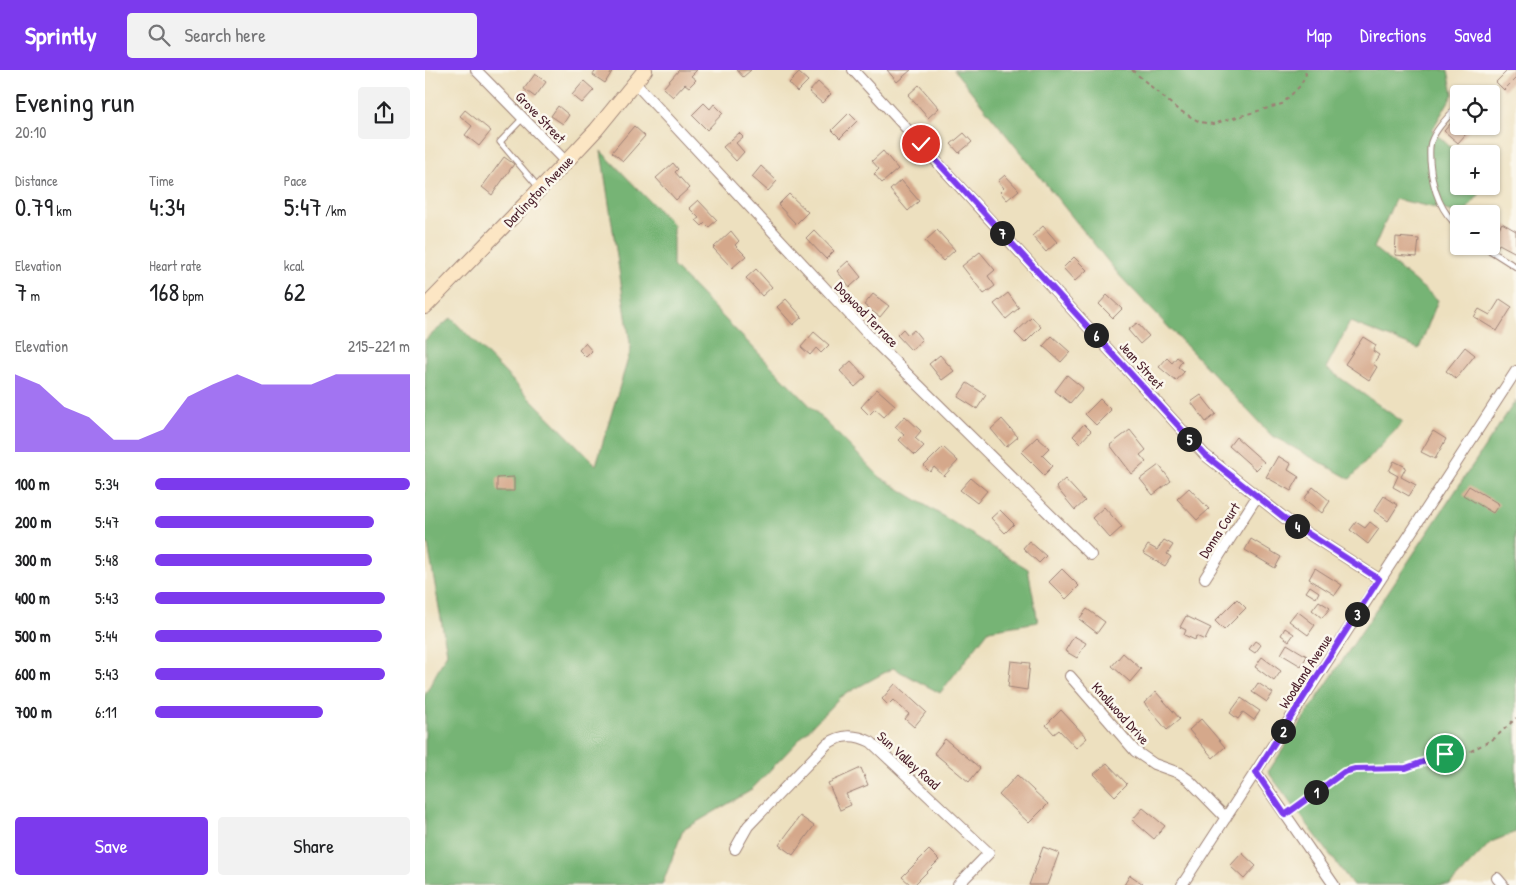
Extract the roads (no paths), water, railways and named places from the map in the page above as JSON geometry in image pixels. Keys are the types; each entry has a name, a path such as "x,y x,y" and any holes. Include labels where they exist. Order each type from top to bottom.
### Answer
{"main road":[{"name":"Darlington Avenue","path":"425,307 596,130 645,70"}],"street":[{"name":"Jean Street","path":"853,70 1077,314 1179,429 1205,455 1257,498 1379,579"},
{"name":"Grove Street","path":"482,72 566,162"},
{"name":"Dogwood Terrace","path":"635,82 875,343 1091,554"},
{"name":"Woodland Avenue","path":"1182,885 1516,370"},
{"name":"Donna Court","path":"1205,578 1257,498"},
{"name":"Knollwood Drive","path":"1070,676 1135,751 1154,764 1179,773 1189,780 1226,818"},
{"name":"Sun Valley Road","path":"735,849 748,826 827,744 835,739 853,736 871,742 989,853 958,885"},
{"path":"1256,772 1334,885"}],"lane":[{"path":"1450,115 1436,131 1430,144 1432,180 1440,205 1450,220"},
{"path":"523,118 500,142 541,189"},
{"path":"1497,255 1516,267"}]}
